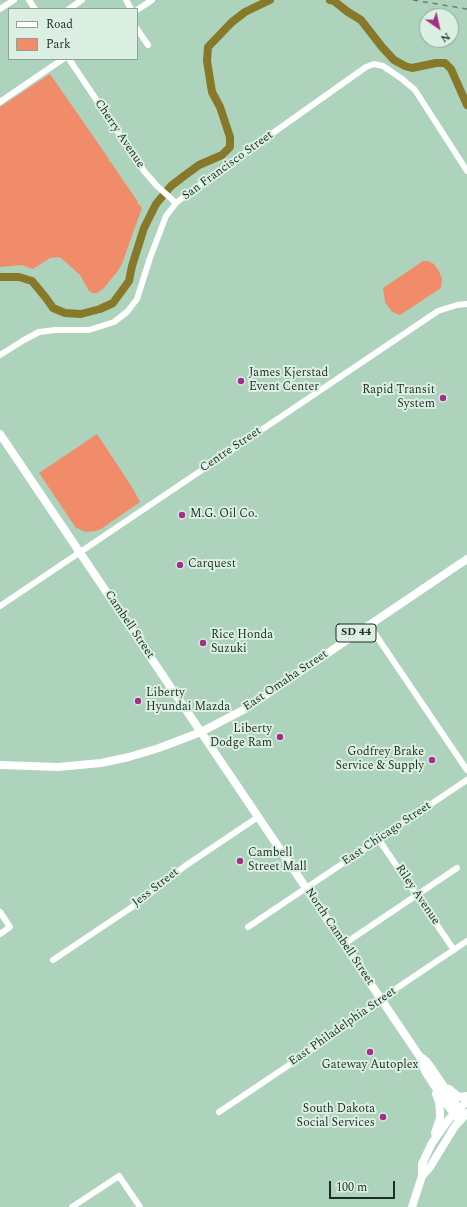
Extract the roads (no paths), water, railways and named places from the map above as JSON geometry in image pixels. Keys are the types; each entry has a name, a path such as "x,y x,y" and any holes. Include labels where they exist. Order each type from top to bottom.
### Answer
{"main road":[{"name":"Cambell Street","path":"0,434 258,817"},
{"name":"East Omaha Street","path":"201,732 245,709 467,559"},
{"name":"SD 44","path":"0,765 58,766 101,763 129,757 159,748 201,732"},
{"name":"North Cambell Street","path":"258,817 420,1057 425,1071 444,1102 463,1117"},
{"name":"North Cambell Street","path":"420,1057 426,1061 437,1076 456,1112"},
{"path":"425,1071 438,1098 440,1112 439,1123 428,1152"},
{"path":"437,1076 457,1096 461,1098 467,1096"},
{"path":"412,1207 422,1176 422,1164 428,1152 438,1134 467,1101"},
{"path":"422,1176 430,1167 447,1138 463,1117"}],"street":[{"path":"0,9 14,0"},
{"path":"70,8 82,0"},
{"path":"138,9 152,0"},
{"path":"138,31 148,46"},
{"path":"0,102 62,60"},
{"name":"Cherry Avenue","path":"70,60 144,171 156,185 176,203"},
{"name":"San Francisco Street","path":"0,355 38,332 55,330 89,330 114,322 127,312 137,299 150,258 166,216 176,203 366,67 374,64 383,66 415,90 467,171"},
{"name":"Centre Street","path":"0,606 438,311 467,304"},
{"path":"369,625 467,770"},
{"name":"East Chicago Street","path":"248,927 380,840 467,780"},
{"name":"Jess Street","path":"53,960 138,903 180,869 258,817"},
{"name":"Riley Avenue","path":"380,840 454,950"},
{"path":"344,944 457,868"},
{"path":"0,912 10,927 0,934"},
{"name":"East Philadelphia Street","path":"219,1112 304,1055 467,941"},
{"path":"72,1207 119,1176 140,1207"}],"waterway":[{"path":"0,277 19,277 32,281 53,308 65,313 81,314 100,309 113,303 129,281 144,228 156,204 171,186 199,165 222,155 230,147 230,137 220,107 212,92 207,61 208,47 232,22 245,12 270,0"},
{"path":"330,0 334,1 361,20 394,60 412,68 436,63 445,63 451,69 467,105"}],"railway":[{"path":"413,0 467,9"}],"place":[{"name":"James Kjerstad Event Center","path":"241,381"},
{"name":"Rapid Transit System","path":"443,398"},
{"name":"M.G. Oil Co.","path":"182,515"},
{"name":"Carquest","path":"180,565"},
{"name":"Rice Honda Suzuki","path":"203,643"},
{"name":"Liberty Hyundai Mazda","path":"138,701"},
{"name":"Liberty Dodge Ram","path":"280,737"},
{"name":"Godfrey Brake Service & Supply","path":"432,760"},
{"name":"Cambell Street Mall","path":"240,861"},
{"name":"Gateway Autoplex","path":"370,1052"},
{"name":"South Dakota Social Services","path":"383,1117"}]}
